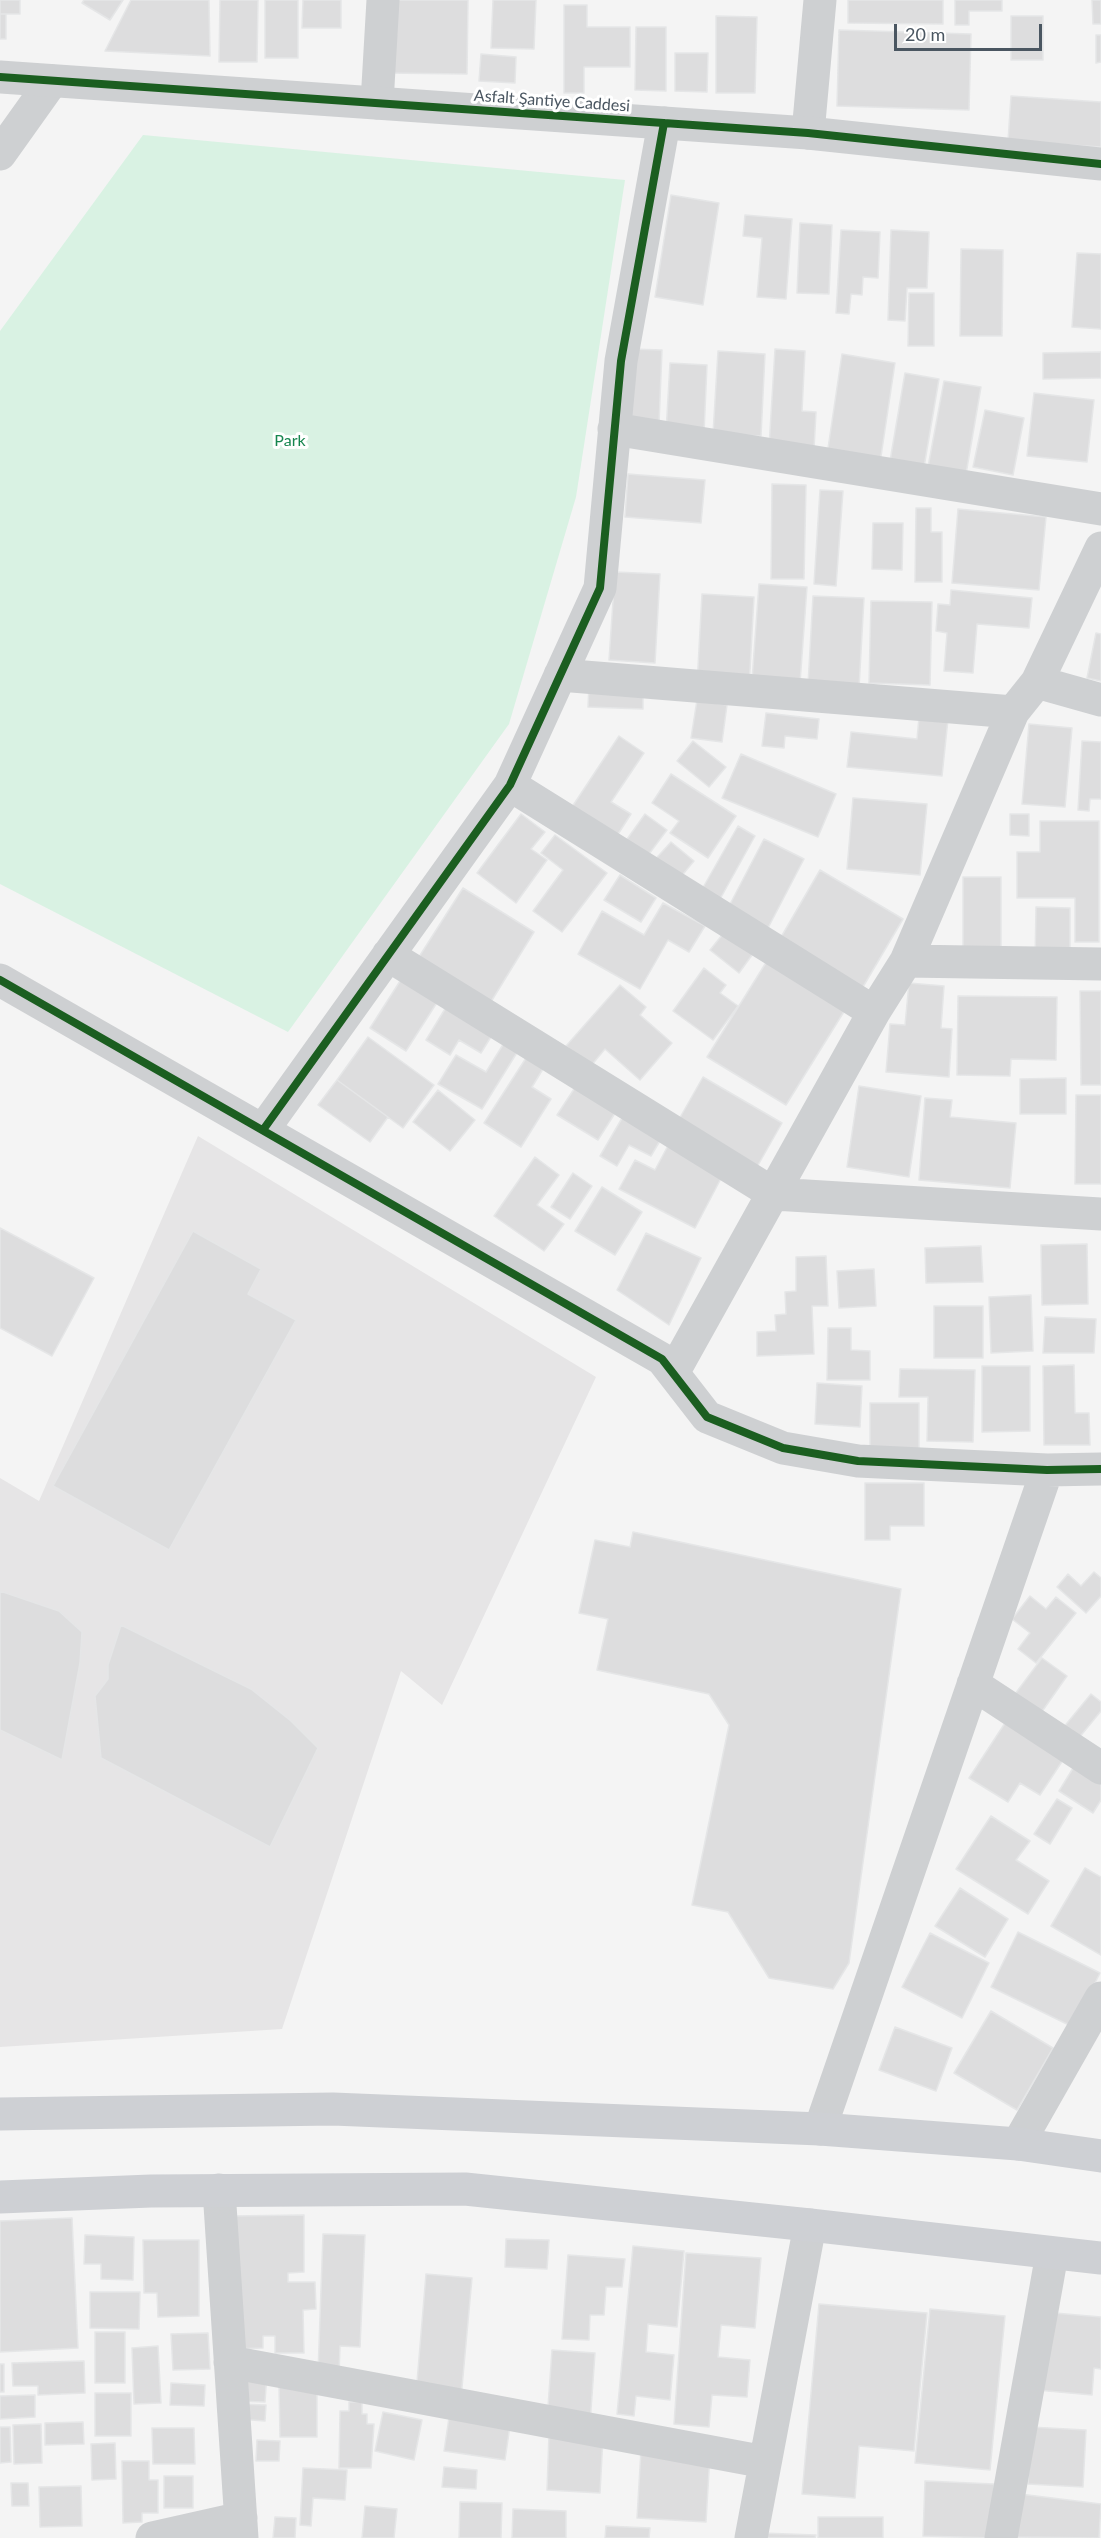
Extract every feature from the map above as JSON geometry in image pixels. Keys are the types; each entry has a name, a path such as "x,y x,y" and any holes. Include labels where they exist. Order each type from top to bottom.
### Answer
{"main road":[{"path":"0,2114 333,2109 820,2129 1018,2144 1101,2156"},
{"path":"0,2197 219,2190 465,2189 1101,2258"}],"street":[{"path":"377,103 383,0"},
{"path":"808,133 820,0"},
{"name":"Asfalt Şantiye Caddesi","path":"0,77 808,133 1101,164"},
{"path":"0,154 52,81"},
{"path":"263,1130 510,785 600,588 621,361 664,123"},
{"path":"614,429 1101,509"},
{"path":"673,1373 874,1012 906,961 1013,712 1038,682 1101,548"},
{"path":"560,675 1013,712"},
{"path":"1038,682 1101,700"},
{"path":"510,785 874,1012"},
{"path":"388,955 774,1194 1101,1214"},
{"path":"906,961 1101,964"},
{"path":"0,980 662,1359 706,1417 783,1448 858,1461 1047,1470 1101,1469"},
{"path":"820,2129 1047,1470"},
{"path":"973,1684 1101,1768"},
{"path":"1018,2144 1101,1998"},
{"path":"152,2538 242,2528 219,2190"},
{"path":"751,2538 810,2225"},
{"path":"1001,2538 1052,2254"},
{"path":"230,2362 765,2462"}],"shaded area":[{"path":"198,1136 596,1377 442,1705 401,1671 282,2029 0,2047 0,1478 39,1501"}],"green space":[{"name":"Park","path":"143,135 625,180 576,497 509,724 288,1032 0,884 0,331"}],"building":[{"path":"0,0 20,0 20,14 0,14"},
{"path":"84,0 123,0 110,20 82,3"},
{"path":"131,0 209,0 210,56 105,51"},
{"path":"220,0 258,0 257,62 219,62"},
{"path":"265,0 298,0 298,58 265,58"},
{"path":"303,0 341,0 341,28 302,28"},
{"path":"386,0 468,0 467,74 385,73"},
{"path":"493,0 536,0 534,49 491,48"},
{"path":"848,0 943,0 943,24 848,23"},
{"path":"955,0 1002,0 1002,11 969,11 969,25 955,25"},
{"path":"1092,0 1101,0 1101,24 1093,24"},
{"path":"564,5 587,5 587,27 630,27 630,67 584,67 584,93 564,93"},
{"path":"0,14 6,14 6,39 0,39"},
{"path":"716,16 757,17 755,93 716,93"},
{"path":"1011,16 1043,16 1043,60 1011,60"},
{"path":"636,27 666,27 666,91 635,90"},
{"path":"839,30 971,34 969,110 837,106"},
{"path":"1096,35 1101,35 1101,62 1096,63"},
{"path":"675,53 708,53 707,92 675,91"},
{"path":"481,54 516,57 515,83 479,81"},
{"path":"1011,96 1101,102 1101,147 1008,141"},
{"path":"671,195 719,203 703,305 655,297"},
{"path":"745,215 792,219 786,299 757,297 762,238 743,236"},
{"path":"800,223 832,225 829,294 797,293"},
{"path":"841,230 880,232 878,278 863,277 862,295 851,294 849,314 836,313"},
{"path":"891,230 929,232 927,288 907,288 905,321 888,320"},
{"path":"961,249 1003,250 1002,336 960,336"},
{"path":"1077,253 1101,254 1101,329 1072,327"},
{"path":"909,293 934,293 934,346 908,346"},
{"path":"631,349 662,350 659,424 628,423"},
{"path":"775,349 805,351 802,411 816,412 814,449 769,447"},
{"path":"718,351 765,354 761,436 713,434"},
{"path":"1101,352 1101,378 1043,379 1043,353"},
{"path":"842,354 895,363 880,463 827,455"},
{"path":"670,363 707,365 704,433 666,432"},
{"path":"905,373 939,379 924,467 890,461"},
{"path":"944,381 981,387 966,474 928,467"},
{"path":"1034,393 1094,400 1087,462 1027,456"},
{"path":"985,410 1024,418 1013,475 973,467"},
{"path":"628,474 705,480 701,523 625,517"},
{"path":"772,484 806,485 804,579 771,579"},
{"path":"820,490 843,491 836,586 814,584"},
{"path":"916,508 931,508 931,532 942,532 942,582 915,582"},
{"path":"958,509 1046,517 1039,590 952,583"},
{"path":"873,523 903,523 902,570 872,569"},
{"path":"615,572 660,574 655,663 609,660"},
{"path":"759,584 807,587 800,683 752,680"},
{"path":"951,590 1032,598 1029,628 977,624 973,673 944,671 947,633 936,631 938,604 950,605"},
{"path":"702,594 754,597 749,688 697,685"},
{"path":"813,596 864,598 859,688 808,685"},
{"path":"871,601 932,602 930,685 869,683"},
{"path":"1096,633 1101,634 1101,681 1087,678"},
{"path":"589,684 643,685 643,709 588,707"},
{"path":"697,700 727,705 722,742 691,738"},
{"path":"920,707 949,710 942,776 847,767 851,732 917,739"},
{"path":"766,713 819,719 817,739 785,736 784,748 762,746"},
{"path":"1029,724 1072,728 1065,807 1022,804"},
{"path":"619,736 644,753 611,802 631,814 613,842 568,813"},
{"path":"693,741 726,767 709,787 677,761"},
{"path":"1082,741 1101,742 1101,799 1090,799 1089,811 1078,810"},
{"path":"741,754 836,794 818,837 722,798"},
{"path":"671,774 736,816 708,858 670,833 679,821 652,803"},
{"path":"853,798 927,804 920,875 847,869"},
{"path":"521,814 545,832 531,849 547,860 516,903 477,873"},
{"path":"645,814 667,830 646,858 625,842"},
{"path":"1010,814 1029,814 1029,836 1010,835"},
{"path":"1040,821 1099,821 1099,942 1075,942 1075,898 1017,898 1017,852 1040,852"},
{"path":"738,826 755,836 719,901 701,891"},
{"path":"555,835 607,873 562,932 533,911 563,870 541,853"},
{"path":"764,839 804,859 768,928 728,908"},
{"path":"671,842 694,861 674,885 650,865"},
{"path":"820,870 903,919 860,992 777,944"},
{"path":"620,875 656,898 641,922 604,900"},
{"path":"963,877 1001,877 1001,948 963,949"},
{"path":"463,888 534,932 489,1005 417,960"},
{"path":"663,903 705,926 689,952 668,940 640,989 578,954 602,911 644,935"},
{"path":"1036,907 1070,908 1070,962 1035,961"},
{"path":"727,929 755,951 739,973 710,950"},
{"path":"767,961 845,1010 786,1105 707,1057"},
{"path":"704,968 726,985 720,993 738,1006 713,1040 673,1011"},
{"path":"402,978 438,1001 406,1051 370,1028"},
{"path":"909,983 944,986 941,1028 952,1029 949,1077 886,1072 890,1024 905,1025"},
{"path":"620,985 646,1007 640,1015 672,1043 640,1080 605,1049 590,1067 566,1046"},
{"path":"1080,991 1101,991 1101,1085 1081,1085"},
{"path":"958,996 1057,997 1056,1060 1011,1059 1010,1076 957,1075"},
{"path":"448,1004 494,1032 481,1053 459,1040 450,1055 426,1040"},
{"path":"368,1037 434,1085 403,1128 337,1080"},
{"path":"504,1043 518,1051 482,1109 438,1084 456,1055 486,1072"},
{"path":"526,1058 543,1069 532,1087 551,1099 521,1147 484,1123"},
{"path":"703,1077 782,1123 753,1174 674,1128"},
{"path":"1066,1078 1066,1114 1020,1114 1020,1079"},
{"path":"337,1080 388,1117 370,1142 318,1105"},
{"path":"576,1086 617,1110 598,1140 557,1115"},
{"path":"859,1086 921,1096 909,1177 847,1167"},
{"path":"438,1090 475,1120 450,1151 413,1122"},
{"path":"1076,1095 1101,1095 1101,1184 1075,1184"},
{"path":"925,1098 952,1100 950,1117 1016,1123 1010,1188 919,1180"},
{"path":"625,1113 664,1134 651,1156 629,1145 617,1166 600,1156"},
{"path":"671,1140 726,1169 695,1228 619,1189 635,1160 655,1170"},
{"path":"535,1157 559,1175 537,1205 564,1224 544,1251 494,1216"},
{"path":"573,1173 592,1186 570,1219 551,1207"},
{"path":"602,1187 642,1212 615,1255 575,1231"},
{"path":"0,1228 94,1278 52,1356 0,1328"},
{"path":"193,1231 261,1269 248,1294 296,1320 169,1550 53,1486"},
{"path":"646,1233 701,1258 669,1325 617,1290"},
{"path":"1087,1244 1088,1304 1042,1305 1041,1245"},
{"path":"981,1246 983,1282 926,1283 925,1248"},
{"path":"826,1256 828,1306 812,1306 814,1354 757,1356 757,1332 776,1331 775,1315 786,1314 785,1292 796,1291 796,1257"},
{"path":"874,1269 876,1306 839,1308 837,1271"},
{"path":"1031,1295 1033,1351 991,1353 989,1297"},
{"path":"934,1306 983,1306 983,1358 934,1358"},
{"path":"1045,1317 1096,1319 1094,1353 1043,1353"},
{"path":"828,1328 851,1328 851,1350 870,1351 870,1380 827,1380"},
{"path":"1074,1365 1075,1413 1089,1413 1090,1445 1044,1445 1043,1366"},
{"path":"982,1366 1030,1366 1030,1431 982,1432"},
{"path":"900,1369 975,1370 973,1442 927,1441 928,1397 899,1397"},
{"path":"817,1383 862,1386 860,1427 815,1424"},
{"path":"870,1403 919,1403 919,1456 870,1456"},
{"path":"865,1483 924,1483 924,1526 890,1526 890,1540 865,1540"},
{"path":"633,1532 901,1589 849,1963 833,1989 769,1978 728,1912 692,1905 729,1725 709,1694 597,1670 608,1619 579,1613 595,1540 630,1547"},
{"path":"1094,1572 1101,1578 1101,1596 1086,1613 1057,1587 1068,1574 1081,1586"},
{"path":"0,1591 59,1611 82,1632 80,1663 62,1760 0,1730"},
{"path":"1030,1596 1046,1609 1056,1597 1076,1613 1036,1663 1018,1649 1030,1633 1012,1619"},
{"path":"121,1625 251,1689 291,1721 318,1748 270,1847 101,1758 95,1696 108,1679 108,1665"},
{"path":"1042,1658 1067,1676 1041,1713 1015,1694"},
{"path":"1091,1694 1101,1702 1101,1711 1078,1739 1063,1728"},
{"path":"1007,1720 1065,1757 1040,1795 1020,1783 1008,1802 969,1778"},
{"path":"1075,1765 1101,1781 1101,1800 1093,1813 1059,1791"},
{"path":"1057,1799 1072,1808 1050,1844 1034,1834"},
{"path":"991,1816 1030,1841 1016,1860 1049,1881 1028,1914 956,1869"},
{"path":"1085,1868 1101,1877 1101,1955 1051,1926"},
{"path":"960,1888 1008,1919 985,1957 935,1926"},
{"path":"1018,1932 1100,1973 1073,2027 991,1987"},
{"path":"930,1933 989,1963 962,2018 902,1987"},
{"path":"991,2011 1053,2048 1017,2110 954,2073"},
{"path":"895,2027 952,2048 936,2091 879,2070"},
{"path":"304,2215 304,2272 288,2273 288,2282 315,2282 316,2309 303,2310 304,2353 275,2353 275,2336 263,2336 263,2348 232,2349 231,2216"},
{"path":"72,2218 78,2348 0,2352 0,2221"},
{"path":"323,2234 365,2235 360,2347 340,2346 339,2374 318,2373"},
{"path":"85,2235 134,2237 133,2280 101,2279 101,2264 84,2264"},
{"path":"506,2239 549,2240 547,2269 505,2267"},
{"path":"143,2240 199,2240 199,2316 158,2317 157,2293 144,2293"},
{"path":"633,2246 684,2251 677,2327 648,2324 646,2352 674,2355 670,2400 636,2396 634,2416 617,2414"},
{"path":"686,2253 761,2258 755,2328 721,2325 718,2357 750,2360 747,2397 712,2395 709,2427 674,2424"},
{"path":"568,2255 625,2259 622,2287 606,2287 604,2315 590,2315 589,2340 562,2339"},
{"path":"426,2274 472,2278 461,2398 416,2394"},
{"path":"90,2292 140,2292 139,2329 90,2328"},
{"path":"819,2304 927,2313 914,2451 859,2446 855,2498 802,2494"},
{"path":"930,2309 1005,2316 990,2470 915,2463"},
{"path":"1043,2312 1101,2317 1101,2369 1094,2368 1092,2395 1037,2390"},
{"path":"95,2332 125,2332 125,2383 95,2383"},
{"path":"208,2333 210,2369 173,2370 171,2334"},
{"path":"158,2346 161,2403 134,2404 132,2348"},
{"path":"552,2350 595,2353 590,2424 547,2421"},
{"path":"84,2361 85,2393 38,2395 38,2386 13,2386 12,2363"},
{"path":"0,2364 4,2364 4,2392 0,2392"},
{"path":"236,2372 267,2373 265,2402 236,2401"},
{"path":"171,2383 205,2385 204,2406 170,2405"},
{"path":"317,2385 317,2437 280,2437 279,2386"},
{"path":"95,2393 131,2393 131,2436 95,2436"},
{"path":"35,2395 35,2417 0,2419 0,2396"},
{"path":"349,2402 362,2402 362,2414 367,2414 367,2424 374,2424 371,2468 339,2468 340,2411 349,2411"},
{"path":"238,2404 266,2405 265,2421 238,2419"},
{"path":"450,2411 511,2419 505,2460 444,2451"},
{"path":"383,2412 422,2420 414,2460 375,2451"},
{"path":"83,2422 84,2444 45,2445 45,2423"},
{"path":"41,2424 42,2463 14,2464 13,2425"},
{"path":"0,2427 10,2427 11,2462 0,2463"},
{"path":"1030,2427 1086,2430 1083,2487 1028,2484"},
{"path":"152,2428 194,2428 195,2464 153,2464"},
{"path":"549,2434 603,2437 600,2493 547,2490"},
{"path":"257,2440 280,2441 279,2461 256,2461"},
{"path":"115,2443 116,2479 92,2480 91,2444"},
{"path":"641,2450 710,2454 706,2522 637,2518"},
{"path":"122,2461 149,2461 149,2480 158,2480 158,2513 142,2513 142,2522 123,2523"},
{"path":"444,2467 477,2470 476,2489 442,2487"},
{"path":"303,2468 347,2470 345,2500 313,2498 311,2526 300,2525"},
{"path":"164,2476 193,2476 193,2508 164,2508"},
{"path":"925,2481 994,2484 992,2538 923,2536"},
{"path":"11,2483 28,2483 29,2506 12,2506"},
{"path":"81,2486 82,2526 40,2527 39,2487"},
{"path":"1020,2494 1101,2504 1099,2538 1014,2537"},
{"path":"460,2502 502,2503 501,2538 459,2538"},
{"path":"365,2506 397,2509 394,2538 362,2538"},
{"path":"513,2509 566,2511 566,2538 512,2538"},
{"path":"275,2517 296,2518 295,2538 273,2538"},
{"path":"818,2517 883,2517 883,2538 818,2538"},
{"path":"606,2526 650,2528 649,2538 605,2538"},
{"path":"762,2533 816,2535 815,2538 762,2538"}],"cycle path":[{"path":"0,77 808,133 1101,164"},
{"path":"263,1130 510,785 600,588 621,361 664,123"},
{"path":"0,980 662,1359 707,1417 783,1448 858,1461 1047,1470 1101,1469"}]}
